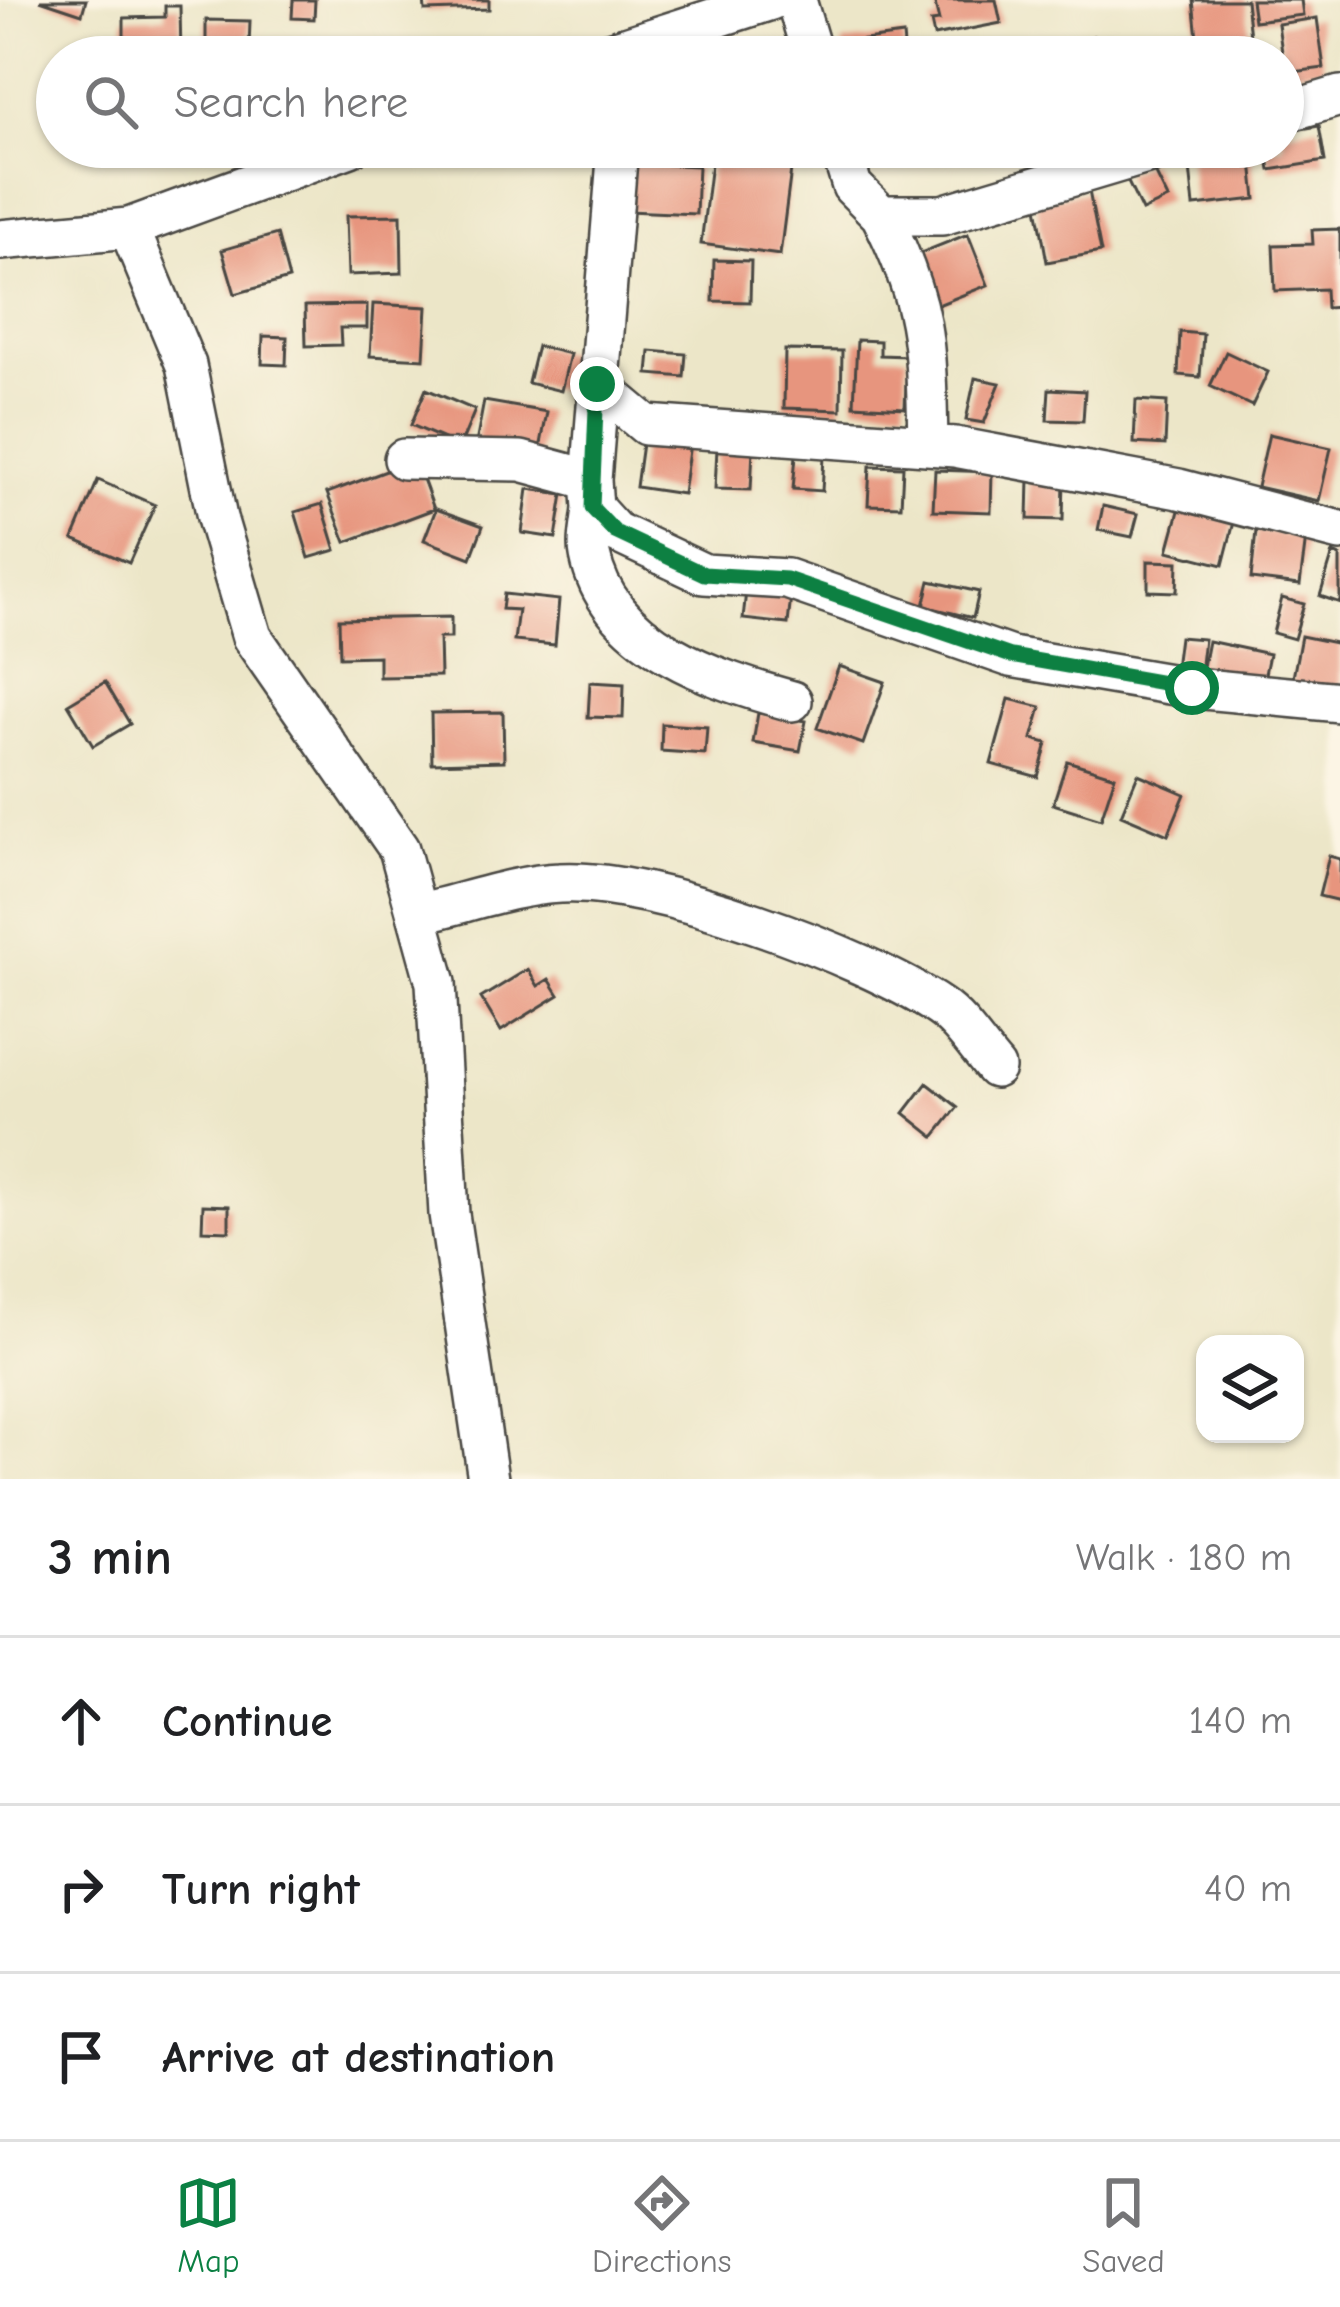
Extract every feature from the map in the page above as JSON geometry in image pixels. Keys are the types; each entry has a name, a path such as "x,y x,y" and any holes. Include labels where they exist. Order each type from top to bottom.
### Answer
{"street":[{"path":"637,36 664,17 771,0"},
{"path":"796,0 807,36"},
{"path":"1304,107 1340,96"},
{"path":"0,240 130,228 293,168"},
{"path":"616,168 597,384 590,554 611,601 663,654 726,682 792,701"},
{"path":"846,168 852,186 881,215 913,278 926,340 928,445"},
{"path":"881,215 942,215 1100,168"},
{"path":"130,228 185,365 217,518 252,637 399,849 436,983 449,1214 488,1479"},
{"path":"597,384 646,425 928,445 1179,489 1340,531"},
{"path":"404,458 521,461 592,494 615,532 704,574 787,579 1011,656 1192,688 1340,702"},
{"path":"417,914 557,883 604,884 693,907 869,968 944,1009 995,1068"}],"building":[{"path":"40,0 86,0 82,14"},
{"path":"293,0 315,0 314,19 292,18"},
{"path":"424,0 489,0 489,9 425,11"},
{"path":"934,0 996,0 1001,23 934,36 931,22 939,21"},
{"path":"1193,0 1246,0 1250,36 1197,36"},
{"path":"1251,0 1301,0 1303,15 1254,21"},
{"path":"165,6 180,6 181,36 124,36 124,18 165,17"},
{"path":"1317,18 1324,68 1304,71 1304,36 1280,36 1278,24"},
{"path":"206,20 250,21 249,36 206,36"},
{"path":"1319,126 1325,161 1304,164 1304,128"},
{"path":"630,168 698,168 696,214 628,211"},
{"path":"710,168 791,168 780,255 701,244"},
{"path":"1153,168 1168,199 1142,211 1124,174"},
{"path":"1190,168 1253,168 1256,199 1194,206"},
{"path":"1089,191 1101,252 1047,262 1036,201"},
{"path":"401,215 402,273 348,275 346,216"},
{"path":"1340,229 1340,307 1326,308 1325,289 1275,291 1273,245 1313,244 1312,230"},
{"path":"277,234 289,279 235,294 222,250"},
{"path":"968,234 988,285 938,305 918,254"},
{"path":"714,260 751,261 750,302 713,301"},
{"path":"373,304 427,307 424,359 370,356"},
{"path":"367,305 367,328 340,328 341,345 306,346 305,306"},
{"path":"1180,332 1203,334 1200,377 1178,375"},
{"path":"263,336 287,337 286,365 262,364"},
{"path":"857,340 880,341 880,355 907,356 905,408 854,405"},
{"path":"537,346 570,354 561,391 528,383"},
{"path":"785,350 842,351 841,410 784,408"},
{"path":"650,351 686,354 684,377 648,374"},
{"path":"1226,352 1268,372 1252,406 1210,386"},
{"path":"975,378 1000,383 984,423 966,420"},
{"path":"426,389 475,410 460,446 411,425"},
{"path":"1049,389 1085,391 1083,421 1047,420"},
{"path":"1136,400 1167,402 1165,445 1134,443"},
{"path":"484,401 547,412 538,460 475,449"},
{"path":"1269,434 1331,448 1319,501 1257,487"},
{"path":"643,436 690,443 683,494 636,487"},
{"path":"717,448 753,449 751,490 715,489"},
{"path":"796,455 824,457 822,491 793,489"},
{"path":"416,460 434,509 346,542 327,493"},
{"path":"870,466 903,467 901,506 868,505"},
{"path":"935,470 992,472 991,512 933,510"},
{"path":"1029,478 1064,479 1063,520 1028,519"},
{"path":"98,480 155,505 129,563 73,539"},
{"path":"528,489 563,494 556,538 522,533"},
{"path":"322,504 336,550 309,558 295,512"},
{"path":"1103,506 1138,514 1132,537 1098,530"},
{"path":"1180,507 1234,522 1223,565 1168,551"},
{"path":"436,509 483,526 471,558 424,540"},
{"path":"1256,531 1306,537 1300,585 1251,579"},
{"path":"1333,553 1340,556 1340,603 1320,596"},
{"path":"1148,561 1178,562 1177,592 1148,591"},
{"path":"930,581 979,592 973,618 924,606"},
{"path":"746,591 791,596 788,624 743,619"},
{"path":"504,594 559,600 555,645 514,641 518,610 502,609"},
{"path":"1282,598 1304,604 1294,639 1273,633"},
{"path":"451,617 451,638 439,638 440,676 379,677 379,656 340,657 339,619"},
{"path":"1301,636 1340,644 1340,697 1291,688"},
{"path":"1179,637 1204,639 1200,672 1175,668"},
{"path":"1208,641 1269,654 1263,684 1202,672"},
{"path":"839,666 885,682 863,744 817,728"},
{"path":"105,682 130,724 93,746 68,704"},
{"path":"590,682 624,684 623,718 588,717"},
{"path":"1009,699 1041,707 1032,739 1047,743 1038,777 991,764"},
{"path":"503,712 504,761 432,763 431,713"},
{"path":"758,713 806,721 800,751 753,743"},
{"path":"662,724 707,727 705,754 661,751"},
{"path":"1067,761 1115,776 1101,819 1053,804"},
{"path":"1138,774 1185,794 1168,835 1121,815"},
{"path":"1329,856 1340,859 1340,901 1319,896"},
{"path":"528,969 538,986 549,979 559,995 501,1031 481,998"},
{"path":"927,1083 958,1107 934,1137 904,1113"},
{"path":"203,1205 229,1206 229,1231 202,1230"}],"route":[{"path":"597,384 592,508 615,532 704,574 787,579 1011,656 1192,688"}]}
